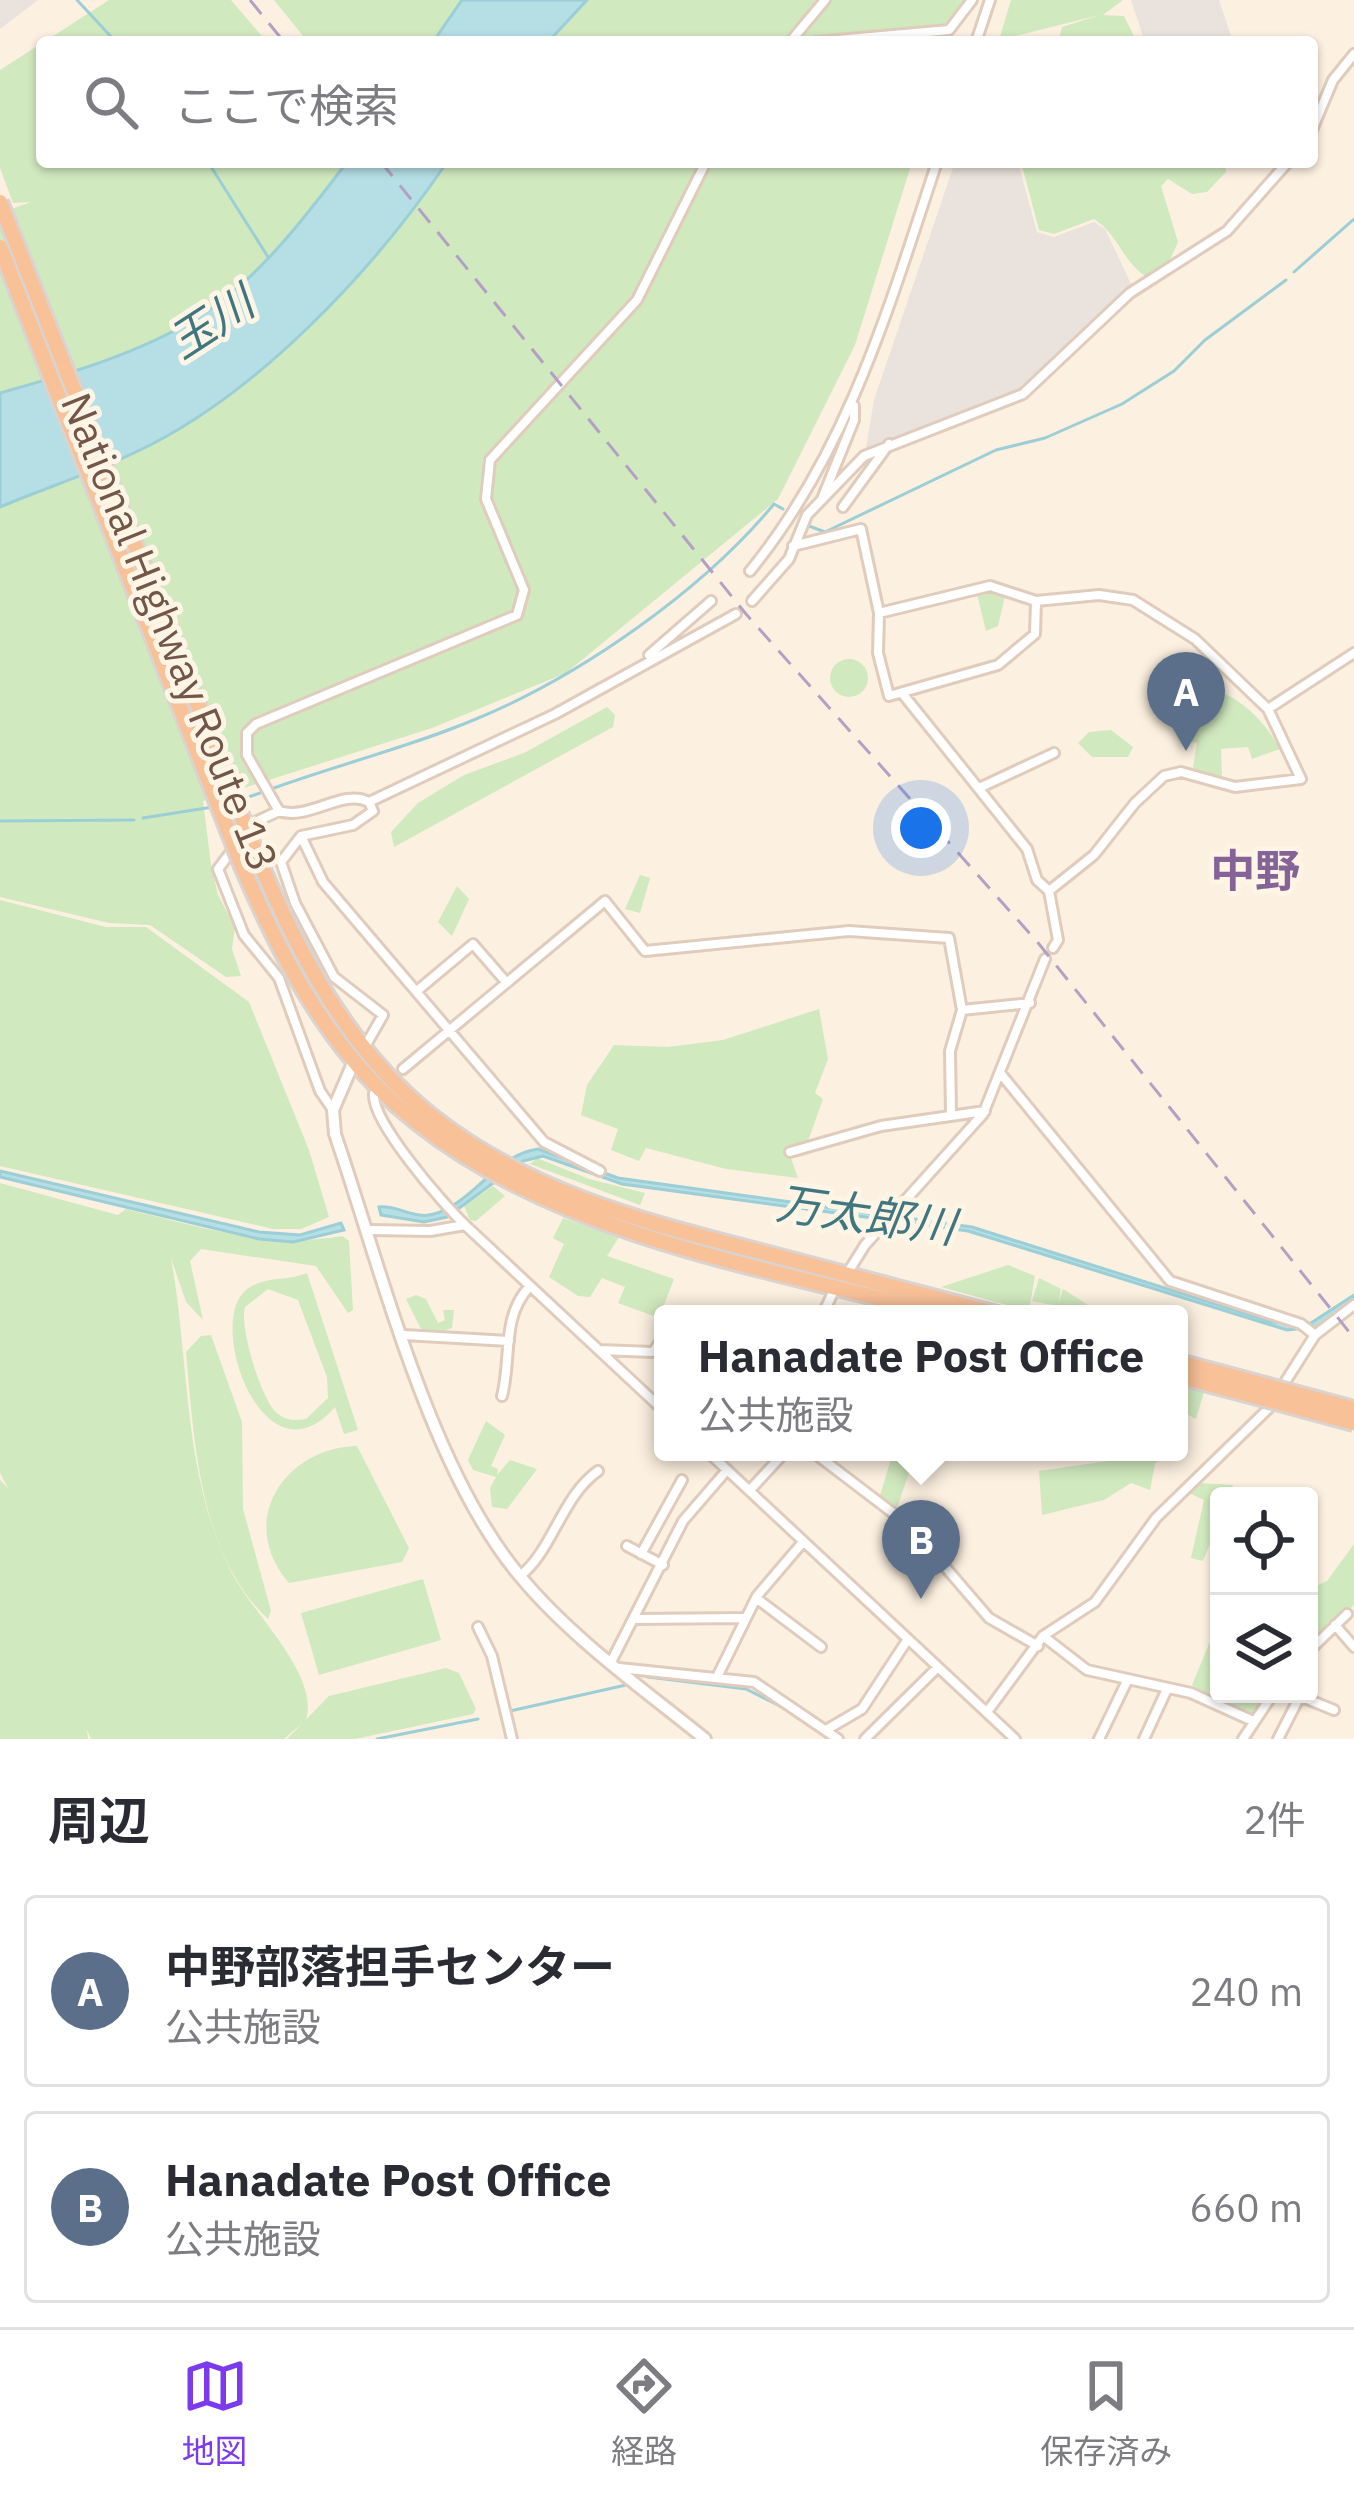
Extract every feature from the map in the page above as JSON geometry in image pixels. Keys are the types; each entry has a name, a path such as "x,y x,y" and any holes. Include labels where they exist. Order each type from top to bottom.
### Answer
{"highway":[{"name":"National Highway Route 13","path":"0,202 290,934 326,996 366,1047 428,1113 503,1171"},
{"name":"National Highway Route 13","path":"0,247 276,960 354,1061 408,1114 503,1171"},
{"path":"503,1171 608,1212 916,1305"},
{"path":"842,1280 956,1305"},
{"path":"1188,1366 1354,1423"},
{"path":"1188,1377 1354,1409"}],"street":[{"path":"795,36 825,0"},
{"path":"882,36 949,30 972,0"},
{"path":"978,36 990,0"},
{"path":"1318,116 1334,80 1354,53"},
{"path":"279,811 248,755 249,729 498,625 523,606 524,590 486,499 490,460 637,299 703,168"},
{"path":"750,571 810,491 854,404 935,168"},
{"path":"752,601 779,573 807,515 864,456 1023,394 1130,292 1227,231 1283,168"},
{"path":"822,500 854,421 854,404"},
{"path":"843,507 890,442"},
{"path":"793,546 861,530 878,613 878,653 889,696 998,665 1035,634 1036,601"},
{"path":"878,613 990,586 1036,601 1099,595 1156,610 1268,709 1300,779 1234,788 1181,772 1164,776 1135,802 1094,855 1049,891"},
{"path":"645,661 711,601"},
{"path":"705,1739 615,1665 520,1576 470,1501 404,1335 335,1134 333,1110 276,960 244,935 218,869 253,823 279,811 308,812 355,797 369,802 554,714 736,614"},
{"path":"1268,709 1354,653"},
{"path":"902,693 1027,849 1037,880 1049,891 1058,940 1053,948"},
{"path":"980,788 1054,753"},
{"path":"333,1110 354,1061 382,1015 334,977 282,870 285,852 301,836 353,825 373,811 369,802"},
{"path":"301,836 323,882 544,1142 600,1171"},
{"path":"403,1069 605,901 645,951 653,952 849,931 949,938 962,1010 950,1052 951,1116"},
{"path":"418,991 473,944 506,982"},
{"path":"828,1305 897,1209 985,1111 1045,959"},
{"path":"962,1010 1030,1003"},
{"path":"1001,1074 1170,1281 1312,1332"},
{"path":"374,1094 373,1106 385,1127 462,1222 654,1402"},
{"path":"790,1152 881,1126 985,1111"},
{"path":"370,1230 430,1232 462,1222"},
{"path":"502,1396 512,1355 509,1341 515,1304 529,1287"},
{"path":"987,1712 1043,1636 1095,1602 1156,1518 1268,1409 1312,1332 1354,1305"},
{"path":"404,1335 509,1341"},
{"path":"599,1350 654,1351"},
{"path":"717,1461 1015,1739"},
{"path":"750,1490 777,1461"},
{"path":"825,1461 910,1526 989,1618 1038,1646"},
{"path":"615,1665 683,1521 727,1470"},
{"path":"520,1576 533,1565 550,1531 598,1471"},
{"path":"640,1554 682,1480"},
{"path":"717,1677 756,1598 803,1542"},
{"path":"627,1546 662,1565"},
{"path":"756,1598 821,1647"},
{"path":"1318,1643 1347,1614"},
{"path":"637,1619 744,1618"},
{"path":"1336,1625 1354,1647"},
{"path":"478,1627 492,1656 512,1739"},
{"path":"1043,1636 1087,1670 1167,1689 1253,1721"},
{"path":"826,1730 862,1709 908,1639"},
{"path":"615,1665 769,1688 838,1739"},
{"path":"865,1739 938,1667"},
{"path":"1099,1739 1128,1681"},
{"path":"1144,1739 1167,1689"},
{"path":"1243,1739 1266,1703"},
{"path":"1278,1739 1294,1703"},
{"path":"1317,1703 1334,1710"}],"shaded area":[{"path":"0,0 38,0 0,29"},
{"path":"1131,0 1219,0 1231,36 1143,36"},
{"path":"953,168 1020,168 1037,232 1054,237 1094,222 1105,229 1132,286 1022,391 866,448 874,400"}],"green space":[{"path":"109,0 231,0 262,36 53,36"},
{"path":"274,0 462,0 437,36 303,36"},
{"path":"587,0 963,0 952,36 554,36"},
{"path":"1011,0 1123,0 1103,15 1124,16 1134,36 1060,36 1062,27 1100,15 1000,36"},
{"path":"36,47 36,168 342,168 261,266 199,317 128,352 0,393 0,213 31,202 13,203 0,168 0,70"},
{"path":"443,168 910,168 855,345 778,499 566,673 432,728 203,801 211,865 218,895 235,927 232,949 241,976 226,977 150,925 109,923 0,897 0,507 136,452 225,398 309,326 418,203"},
{"path":"1023,168 1226,168 1207,192 1192,194 1168,179 1161,186 1178,242 1169,262 1145,276 1094,219 1054,234 1039,230"},
{"path":"989,588 1005,596 998,626 986,631 977,594"},
{"path":"849,659 862,665 868,678 862,691 849,697 836,691 830,678 836,665"},
{"path":"1191,686 1232,697 1264,726 1280,749 1252,759 1248,747 1221,749 1222,777 1193,768 1197,743 1182,739"},
{"path":"607,707 615,715 613,727 394,847 391,832 418,803 464,775 524,753"},
{"path":"1111,730 1133,747 1128,757 1092,757 1078,743 1089,732"},
{"path":"640,875 650,878 640,913 625,909"},
{"path":"457,886 469,899 452,936 438,922"},
{"path":"0,900 106,927 146,927 249,1002 309,1150 329,1217 301,1229 273,1229 0,1166"},
{"path":"819,1009 828,1059 815,1093 823,1099 808,1141 788,1150 798,1178 726,1169 646,1148 639,1161 611,1150 618,1129 581,1115 587,1085 614,1045 668,1047 723,1040"},
{"path":"537,1158 589,1179 645,1193 640,1205 530,1164"},
{"path":"0,1183 118,1215 126,1209 260,1238 342,1236 349,1241 353,1310 348,1313 316,1266 201,1249 190,1261 203,1320 186,1302 171,1258 195,1457 215,1534 241,1588 294,1664 308,1702 306,1720 284,1739 91,1739 87,1730 88,1739 0,1739 0,1480 8,1488 0,1473"},
{"path":"493,1186 505,1196 476,1221 470,1220 464,1206"},
{"path":"563,1218 619,1237 607,1256 674,1279 664,1305 654,1305 654,1316 618,1303 625,1287 602,1278 590,1297 578,1296 549,1277 564,1244 553,1238"},
{"path":"1008,1265 1035,1276 1030,1305 1007,1305 941,1287"},
{"path":"307,1273 358,1430 344,1434 335,1407 309,1427 286,1428 265,1415 238,1364 235,1309 245,1291 259,1283","holes":["268,1289 298,1300 327,1377 328,1398 306,1419 295,1420 278,1414 265,1394 248,1346 244,1317 245,1307"]},
{"path":"1039,1278 1061,1289 1058,1304 1063,1289 1088,1305 1053,1305 1032,1301"},
{"path":"416,1295 426,1299 438,1323 445,1320 443,1310 454,1310 452,1328 434,1334 422,1331 406,1299"},
{"path":"211,1335 242,1422 243,1509 271,1611 268,1619 227,1563 204,1494 186,1352 201,1336"},
{"path":"1188,1388 1204,1392 1196,1419 1188,1415"},
{"path":"486,1421 505,1435 491,1466 498,1469 497,1475 510,1460 537,1469 507,1509 492,1507 490,1488 496,1477 473,1470 468,1460"},
{"path":"357,1446 409,1548 402,1562 289,1583 274,1560 267,1536 268,1513 276,1492 308,1460"},
{"path":"890,1461 913,1461 896,1511 879,1499"},
{"path":"1108,1461 1158,1461 1150,1490 1131,1483 1104,1500 1042,1515 1039,1471"},
{"path":"1199,1483 1233,1485 1210,1487 1210,1544 1203,1561 1191,1558 1204,1500 1187,1492"},
{"path":"1354,1544 1354,1605 1318,1639 1318,1585 1327,1581"},
{"path":"423,1579 441,1640 319,1675 301,1613"},
{"path":"1210,1642 1210,1694 1192,1685"},
{"path":"446,1668 459,1673 476,1709 473,1714 355,1739 287,1739 329,1696"},
{"path":"1229,1703 1263,1703 1252,1715"}],"water":[{"path":"462,0 587,0 554,36 437,36"},
{"name":"玉川","path":"342,168 443,168 348,286 268,364 225,398 136,452 0,507 0,393 128,352 177,329 241,285 298,225"},
{"name":"万太郎川","path":"538,1149 618,1178 972,1227 1272,1322 1311,1323 1354,1295 1354,1301 1317,1327 1287,1330 968,1231 622,1184 543,1156 523,1161 447,1217 424,1222 381,1215 379,1207 434,1214 461,1200 510,1160"},
{"path":"0,1171 259,1232 300,1235 341,1223 344,1230 293,1242 259,1239 0,1177"}],"waterway":[{"path":"77,0 110,36"},
{"path":"212,168 268,257"},
{"path":"1294,272 1354,219"},
{"path":"809,526 825,532 996,450 1045,438 1122,404 1174,371 1205,340 1286,280"},
{"path":"274,788 451,729 556,680 675,599 774,504 783,509"},
{"path":"240,800 260,793"},
{"path":"143,818 213,807"},
{"path":"0,821 134,820"},
{"path":"648,1677 746,1689 790,1711"},
{"path":"510,1711 626,1685"},
{"path":"377,1739 478,1719"},
{"path":"813,1726 828,1739"}],"railway":[{"path":"250,0 279,36"},
{"path":"386,168 746,614 1039,944 1354,1338"}],"place":[{"name":"中野部落担手センター","path":"1186,751"},
{"name":"Hanadate Post Office","path":"921,1599"}],"district":[{"name":"中野","path":"1255,871"}]}
